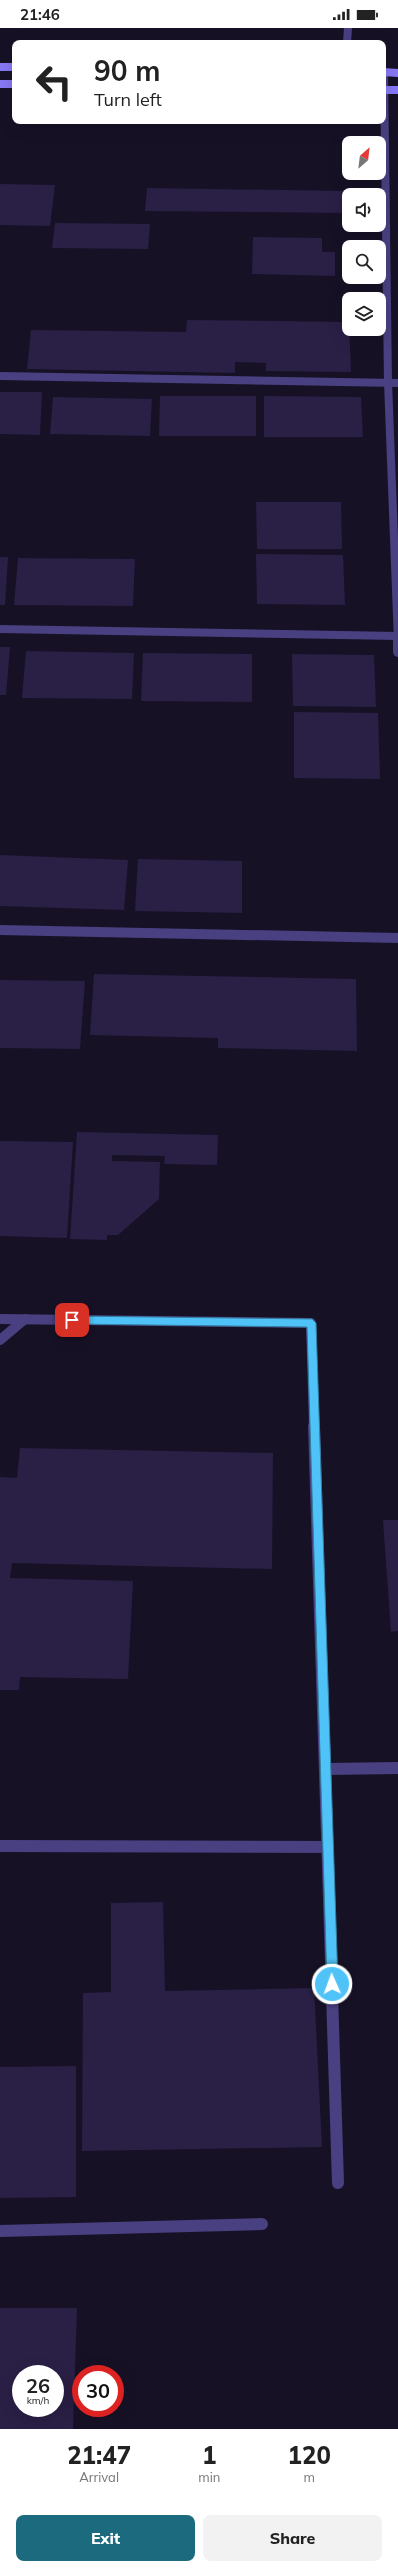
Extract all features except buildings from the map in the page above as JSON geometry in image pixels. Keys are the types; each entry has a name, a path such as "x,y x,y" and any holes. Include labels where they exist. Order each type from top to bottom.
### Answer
{"main road":[{"path":"0,67 12,67"},
{"path":"386,72 398,73"},
{"path":"0,84 12,84"},
{"path":"386,90 398,90"}],"street":[{"path":"347,40 348,28"},
{"path":"384,124 388,382 398,652"},
{"path":"0,376 398,383"},
{"path":"0,629 398,636"},
{"path":"0,930 398,938"},
{"path":"0,1319 312,1323 338,2183"},
{"path":"0,1340 25,1319"},
{"path":"325,1769 398,1768"},
{"path":"0,1846 328,1847"},
{"path":"0,2231 262,2224"}],"route":[{"path":"72,1320 312,1323 332,1984"}]}
